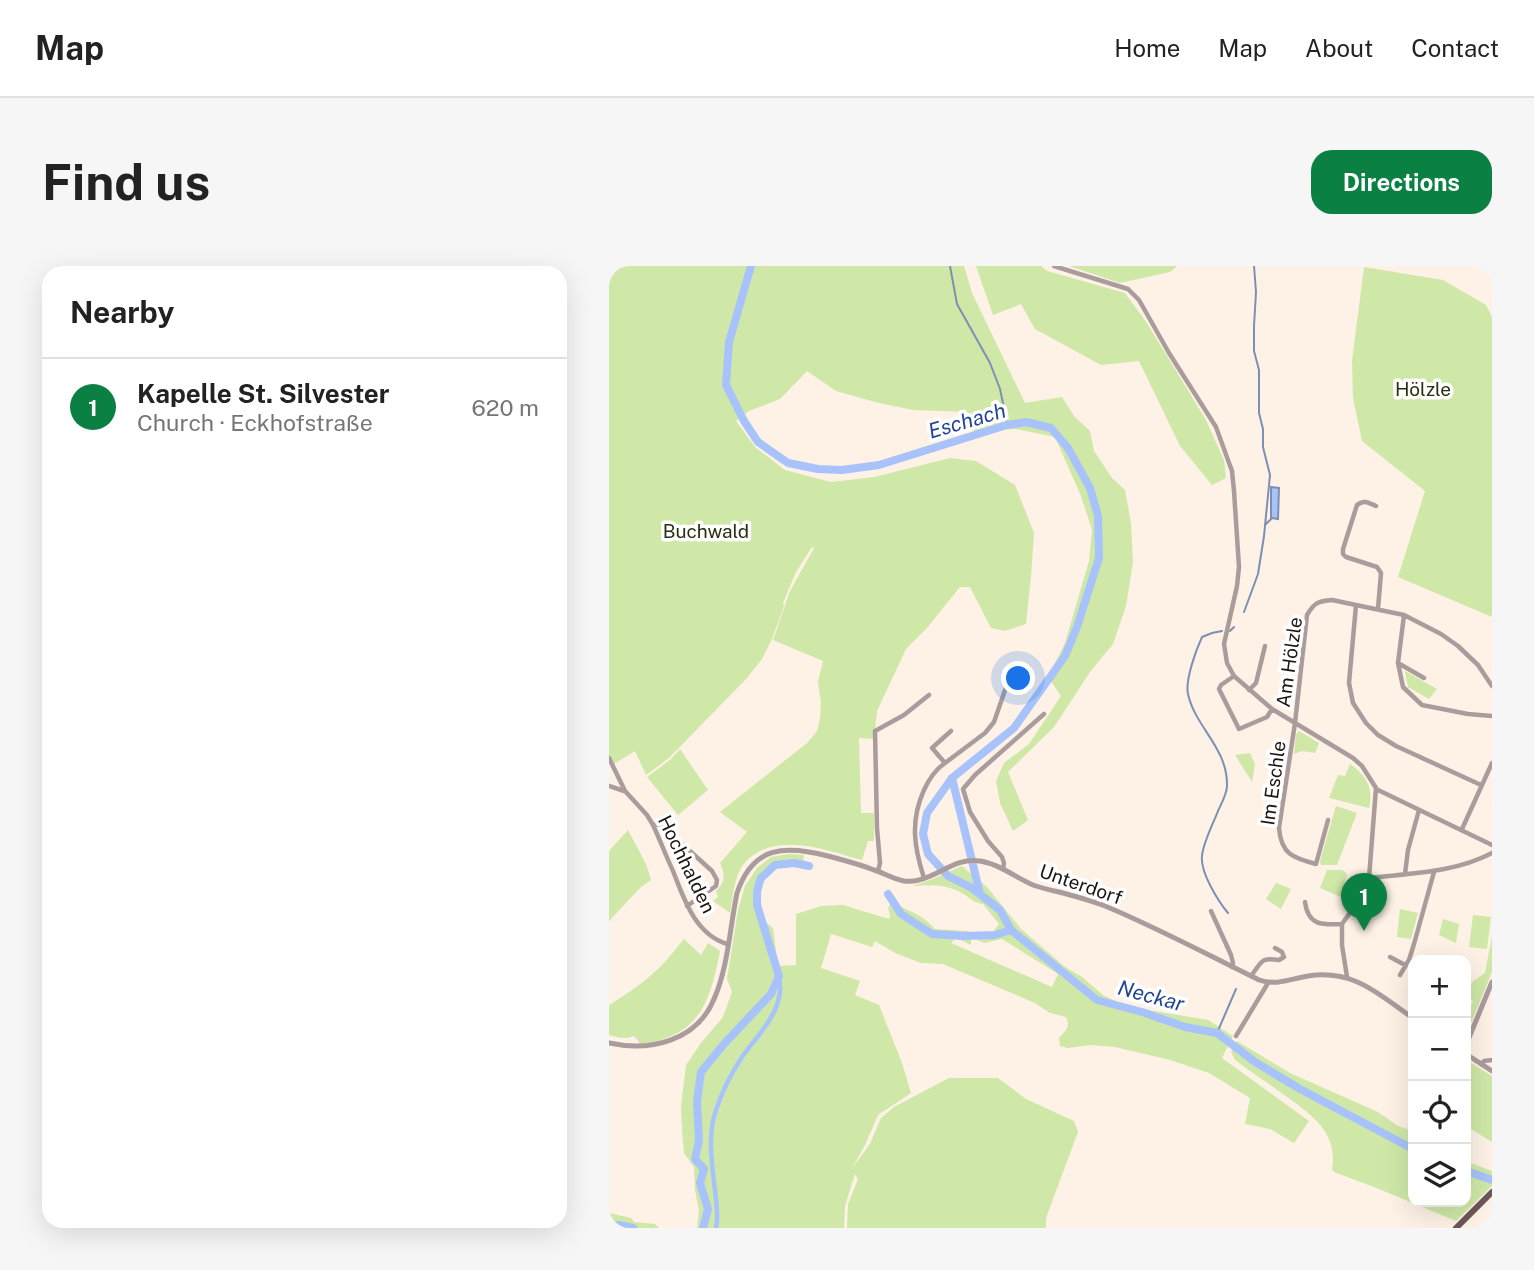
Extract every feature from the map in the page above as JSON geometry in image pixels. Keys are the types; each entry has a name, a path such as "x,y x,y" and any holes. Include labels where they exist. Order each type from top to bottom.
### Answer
{"main road":[{"path":"1456,1228 1492,1192"}],"street":[{"path":"1054,266 1128,289 1139,300 1216,426 1232,471 1236,516 1239,567 1224,644 1227,663 1234,676 1272,709 1353,758 1362,766 1376,788 1492,845"},
{"path":"1376,506 1365,501 1357,505 1343,554 1346,558 1377,567 1381,573 1378,609"},
{"name":"Am Hölzle","path":"1295,723 1307,615 1320,600 1356,604 1404,615 1458,646 1478,665 1492,686"},
{"path":"1356,604 1349,684 1353,703 1366,723 1378,735 1396,746 1481,785"},
{"path":"1404,615 1398,663 1403,687 1422,705 1492,716"},
{"path":"1249,690 1256,683 1265,646"},
{"path":"1398,663 1424,678"},
{"path":"924,878 914,831 920,799 930,779 940,767 985,733 994,722 1012,670"},
{"path":"1234,676 1219,689 1240,729 1266,718 1272,709"},
{"path":"878,871 880,863 875,731 904,715 929,695"},
{"path":"1003,869 1002,857 988,841 970,812 963,789 975,775 1044,714"},
{"name":"Im Eschle","path":"1295,723 1279,828 1283,846 1293,857 1316,864 1328,820"},
{"path":"945,763 932,748 951,731"},
{"name":"Hochhalden","path":"609,758 625,791 653,825 695,920 714,938 727,944"},
{"path":"1462,829 1492,763"},
{"path":"609,786 625,791"},
{"path":"1347,977 1342,924 1357,903 1369,878 1376,788"},
{"path":"1405,874 1408,850 1419,810"},
{"path":"653,825 660,824 709,866 716,876 716,887 687,906"},
{"name":"Unterdorf","path":"609,1043 650,1046 670,1041 700,1020 712,1004 720,981 740,884 760,859 779,850 804,850 907,881 924,878 974,860 990,863 1034,886 1104,906 1268,983"},
{"path":"1369,878 1434,872 1464,865 1492,853"},
{"path":"1411,955 1434,872"},
{"path":"1305,902 1313,920 1322,925 1342,924"},
{"path":"1211,911 1231,955 1232,967"},
{"path":"1251,976 1263,960 1279,960 1284,957 1275,948"},
{"path":"1390,957 1408,962"},
{"path":"1400,975 1408,963"},
{"path":"1236,1036 1268,983 1311,976 1347,977 1364,984 1408,1015"},
{"path":"1471,1033 1492,982"},
{"path":"1471,1057 1492,1071"},
{"path":"1482,1064 1492,1060"}],"green space":[{"name":"Buchwald","path":"609,266 964,266 972,293 1025,403 1062,397 1074,416 1090,431 1094,451 1112,478 1125,490 1131,523 1133,562 1126,606 1113,644 1090,672 1054,727 1008,772 1028,820 1013,831 1000,803 996,781 1004,763 1029,744 1061,696 1048,677 1065,643 1089,561 1092,530 1081,496 1055,437 1016,429 970,431 968,412 913,410 875,402 836,391 807,371 780,399 749,411 736,421 756,448 785,470 831,482 874,477 950,458 976,461 1015,485 1034,533 1026,624 1005,631 991,628 970,587 960,587 906,649 877,711 874,739 859,738 861,813 874,813 874,841 868,841 862,860 799,845 769,848 755,854 740,869 730,913 713,901 718,897 716,891 724,878 720,863 747,832 720,812 807,743 817,731 821,702 818,682 823,661 773,640 790,591 814,548 812,547 796,572 772,639 762,659 747,678 669,758 646,775 635,751 614,764 609,755"},
{"path":"976,266 1041,266 1047,271 1125,293 1147,323 1206,420 1224,460 1226,478 1212,485 1180,446 1139,361 1101,365 1035,329 1021,304 993,315"},
{"path":"1069,266 1177,266 1170,272 1120,283"},
{"name":"Hölzle","path":"1364,267 1443,280 1486,305 1492,317 1492,617 1398,577 1425,491 1362,441 1353,398 1352,361"},
{"path":"1405,671 1437,689 1429,699 1408,687"},
{"path":"1299,731 1319,743 1315,753 1302,751 1294,754 1296,734"},
{"path":"680,749 708,790 678,815 647,777"},
{"path":"1250,753 1255,764 1252,782 1235,755"},
{"path":"1350,764 1367,783 1370,794 1369,808 1329,798 1338,775 1345,776"},
{"path":"1336,806 1357,813 1337,865 1321,865 1320,861"},
{"path":"628,830 646,864 651,880 609,921 609,851"},
{"path":"804,855 803,866 777,865 766,873 759,888 758,899 764,921 773,928 778,966 796,965 796,914 821,906 843,905 889,919 888,907 893,902 920,916 935,929 968,931 971,945 956,938 951,943 1052,987 1058,974 1002,939 984,943 975,939 975,932 992,933 999,924 983,904 947,887 912,886 962,866 987,887 1021,929 1103,995 1119,1003 1148,1010 1208,1020 1233,1036 1222,1058 1309,1121 1294,1143 1270,1129 1245,1124 1250,1098 1209,1073 1170,1060 1115,1047 1060,1046 1059,1038 1068,1026 1066,1017 1050,1013 1035,1003 943,964 921,963 895,953 875,941 872,947 831,934 821,968 860,981 855,995 879,1005 911,1093 878,1115 852,1168 870,1144 881,1118 894,1107 949,1078 998,1078 1026,1099 1074,1121 1078,1132 1046,1218 1046,1228 847,1228 848,1204 858,1179 855,1174 845,1206 844,1228 697,1228 699,1210 694,1167 684,1153 682,1130 681,1106 686,1065 723,1017 732,992 727,979 738,910 745,886 757,868 771,857"},
{"path":"1327,870 1343,870 1347,874 1344,885 1359,891 1356,897 1353,895 1350,901 1320,888"},
{"path":"1276,883 1291,889 1281,909 1266,899"},
{"path":"1400,909 1418,913 1411,939 1397,937"},
{"path":"1473,915 1491,917 1487,949 1469,947"},
{"path":"1443,919 1459,924 1456,943 1439,935"},
{"path":"1492,936 1492,972 1471,1023 1471,984 1485,973"},
{"path":"684,939 701,955 708,943 720,951 712,986 698,1014 676,1034 660,1040 640,1044 633,1036 624,1038 609,1035 609,1005 650,976"},
{"path":"1237,1041 1290,1073 1378,1112 1398,1126 1408,1129 1408,1201 1334,1172 1331,1144 1319,1124 1301,1107 1235,1060 1231,1052"},
{"path":"1471,1063 1492,1076 1492,1142 1471,1129"},
{"path":"1471,1163 1492,1171 1492,1186 1471,1206"},
{"path":"1422,1207 1470,1207 1456,1221"},
{"path":"609,1213 631,1218 634,1222 655,1224 659,1228 609,1228"}],"water":[{"path":"1271,487 1279,488 1278,519 1271,518"}],"waterway":[{"name":"Eschach","path":"751,266 729,342 726,385 758,442 788,463 842,470 879,465 1007,425 1026,422 1051,428 1068,448 1090,488 1098,516 1099,558 1065,656 1014,728 952,778 927,813 923,834 928,854 948,876 972,888 1000,910 1011,930"},
{"path":"950,266 957,304 990,363 1004,408"},
{"path":"1244,612 1258,574 1270,475 1263,447 1263,429 1259,413 1259,370 1254,351 1254,266"},
{"name":"Eschach","path":"1006,418 1007,425"},
{"path":"1265,525 1272,518"},
{"path":"1230,631 1234,627"},
{"path":"1222,631 1202,637 1187,688 1197,717 1217,749 1226,772 1226,792 1206,839 1202,863 1215,894 1228,913"},
{"name":"Eschach","path":"952,778 980,894"},
{"name":"Neckar","path":"703,1228 708,1209 700,1183 704,1169 695,1159 699,1141 697,1102 701,1072 771,994 779,976 757,905 761,878 775,865 794,863 809,866"},
{"name":"Neckar","path":"888,894 901,914 932,934 995,935 1011,930 1097,1000 1185,1027 1217,1033 1255,1062 1300,1089 1408,1146"},
{"path":"716,1228 717,1209 711,1150 713,1120 734,1070 775,1010 780,990 779,976"},
{"path":"1217,1033 1236,989"},
{"name":"Neckar","path":"1471,1173 1492,1180"},
{"name":"Neckar","path":"609,1226 633,1228"}],"place":[{"name":"Kapelle St. Silvester","path":"1364,931"}]}
